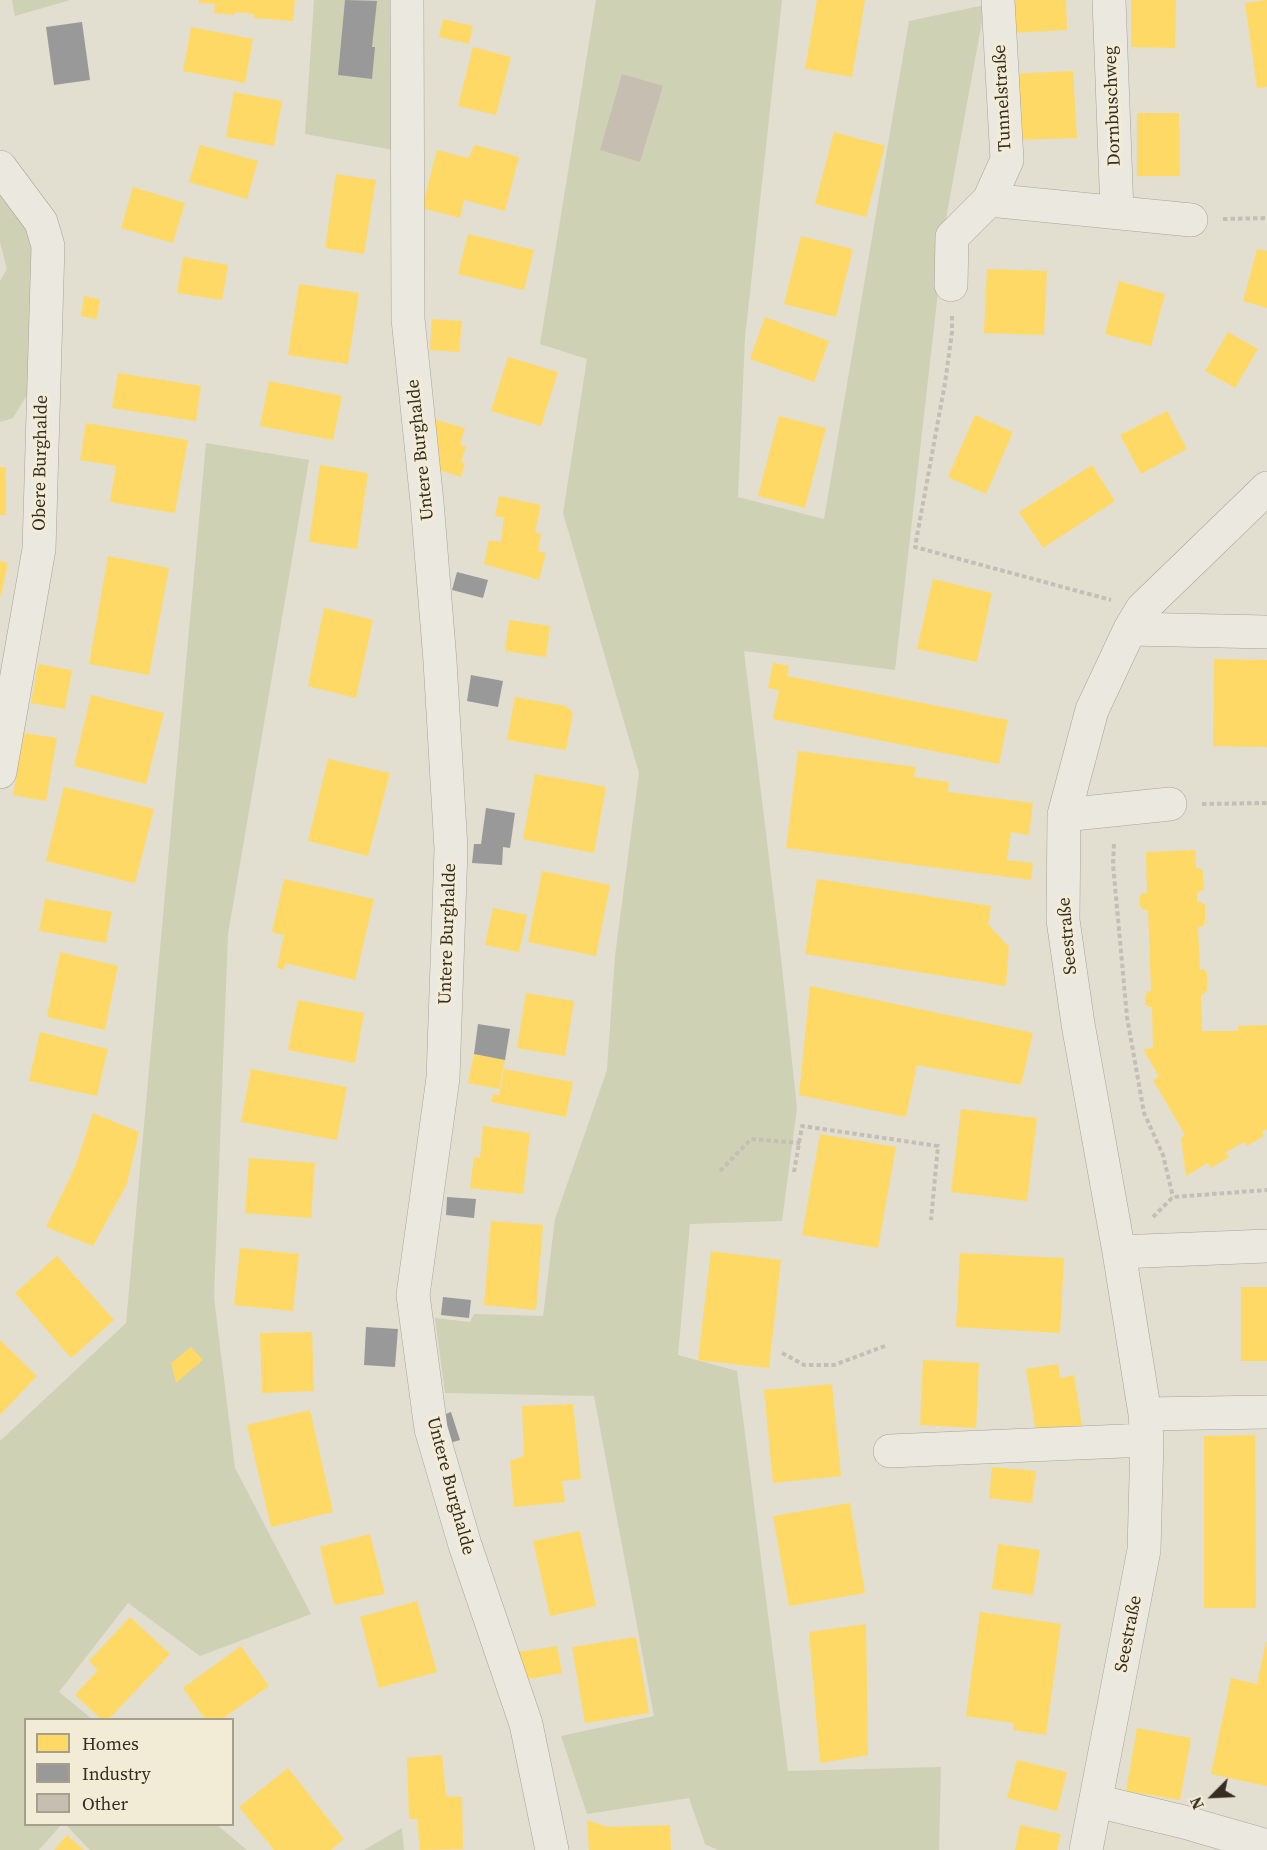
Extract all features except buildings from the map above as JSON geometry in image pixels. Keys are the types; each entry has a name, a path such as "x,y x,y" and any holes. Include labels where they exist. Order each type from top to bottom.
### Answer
{"street":[{"name":"Untere Burghalde","path":"406,0 408,319 438,638 451,849 443,1078 413,1294 431,1429 465,1545 526,1724 552,1850"},
{"name":"Tunnelstraße","path":"951,285 952,237 989,200 1007,160 998,0"},
{"name":"Dornbuschweg","path":"1109,0 1117,212"},
{"name":"Obere Burghalde","path":"0,166 41,222 48,246 39,549 0,772"},
{"path":"989,200 1191,220"},
{"name":"Seestraße","path":"1086,1850 1144,1550 1146,1427 1119,1252 1078,1024 1063,920 1064,815 1092,710 1136,619 1267,488"},
{"path":"1136,619 1267,632"},
{"path":"1064,815 1170,804"},
{"path":"1119,1252 1267,1246"},
{"path":"890,1451 1146,1427 1267,1412"},
{"path":"1095,1801 1184,1822 1267,1846"}],"path":[{"path":"1191,220 1267,218"},
{"path":"951,285 952,332 915,547 1136,619"},
{"path":"1170,804 1267,803"},
{"path":"1115,810 1113,864 1127,1017 1144,1113 1163,1155 1173,1197"},
{"path":"794,1172 802,1125 938,1146 931,1220"},
{"path":"720,1171 751,1139 800,1143"},
{"path":"1119,1252 1173,1197 1267,1190"},
{"path":"782,1353 804,1365 834,1365 885,1346"}],"green space":[{"path":"12,0 70,0 15,16"},
{"path":"314,0 394,0 399,151 305,134"},
{"path":"596,0 782,0 745,338 738,497 824,519 909,21 985,5 947,213 895,670 744,651 797,1108 782,1221 690,1224 678,1355 737,1371 788,1771 941,1767 939,1850 718,1850 705,1844 689,1798 587,1814 561,1736 654,1716 594,1396 445,1393 435,1318 470,1322 474,1314 543,1316 555,1219 607,1070 615,956 639,773 563,513 587,359 540,344"},
{"path":"0,192 27,213 38,273 27,395 13,418 0,422 0,281 7,269 0,242"},
{"path":"206,443 309,460 228,934 214,1298 235,1468 311,1614 200,1656 128,1603 59,1692 91,1718 24,1718 24,1826 60,1826 39,1850 0,1850 0,1441 126,1323"},
{"path":"67,1826 218,1826 247,1850 90,1850"},
{"path":"402,1828 404,1850 364,1850"}]}
